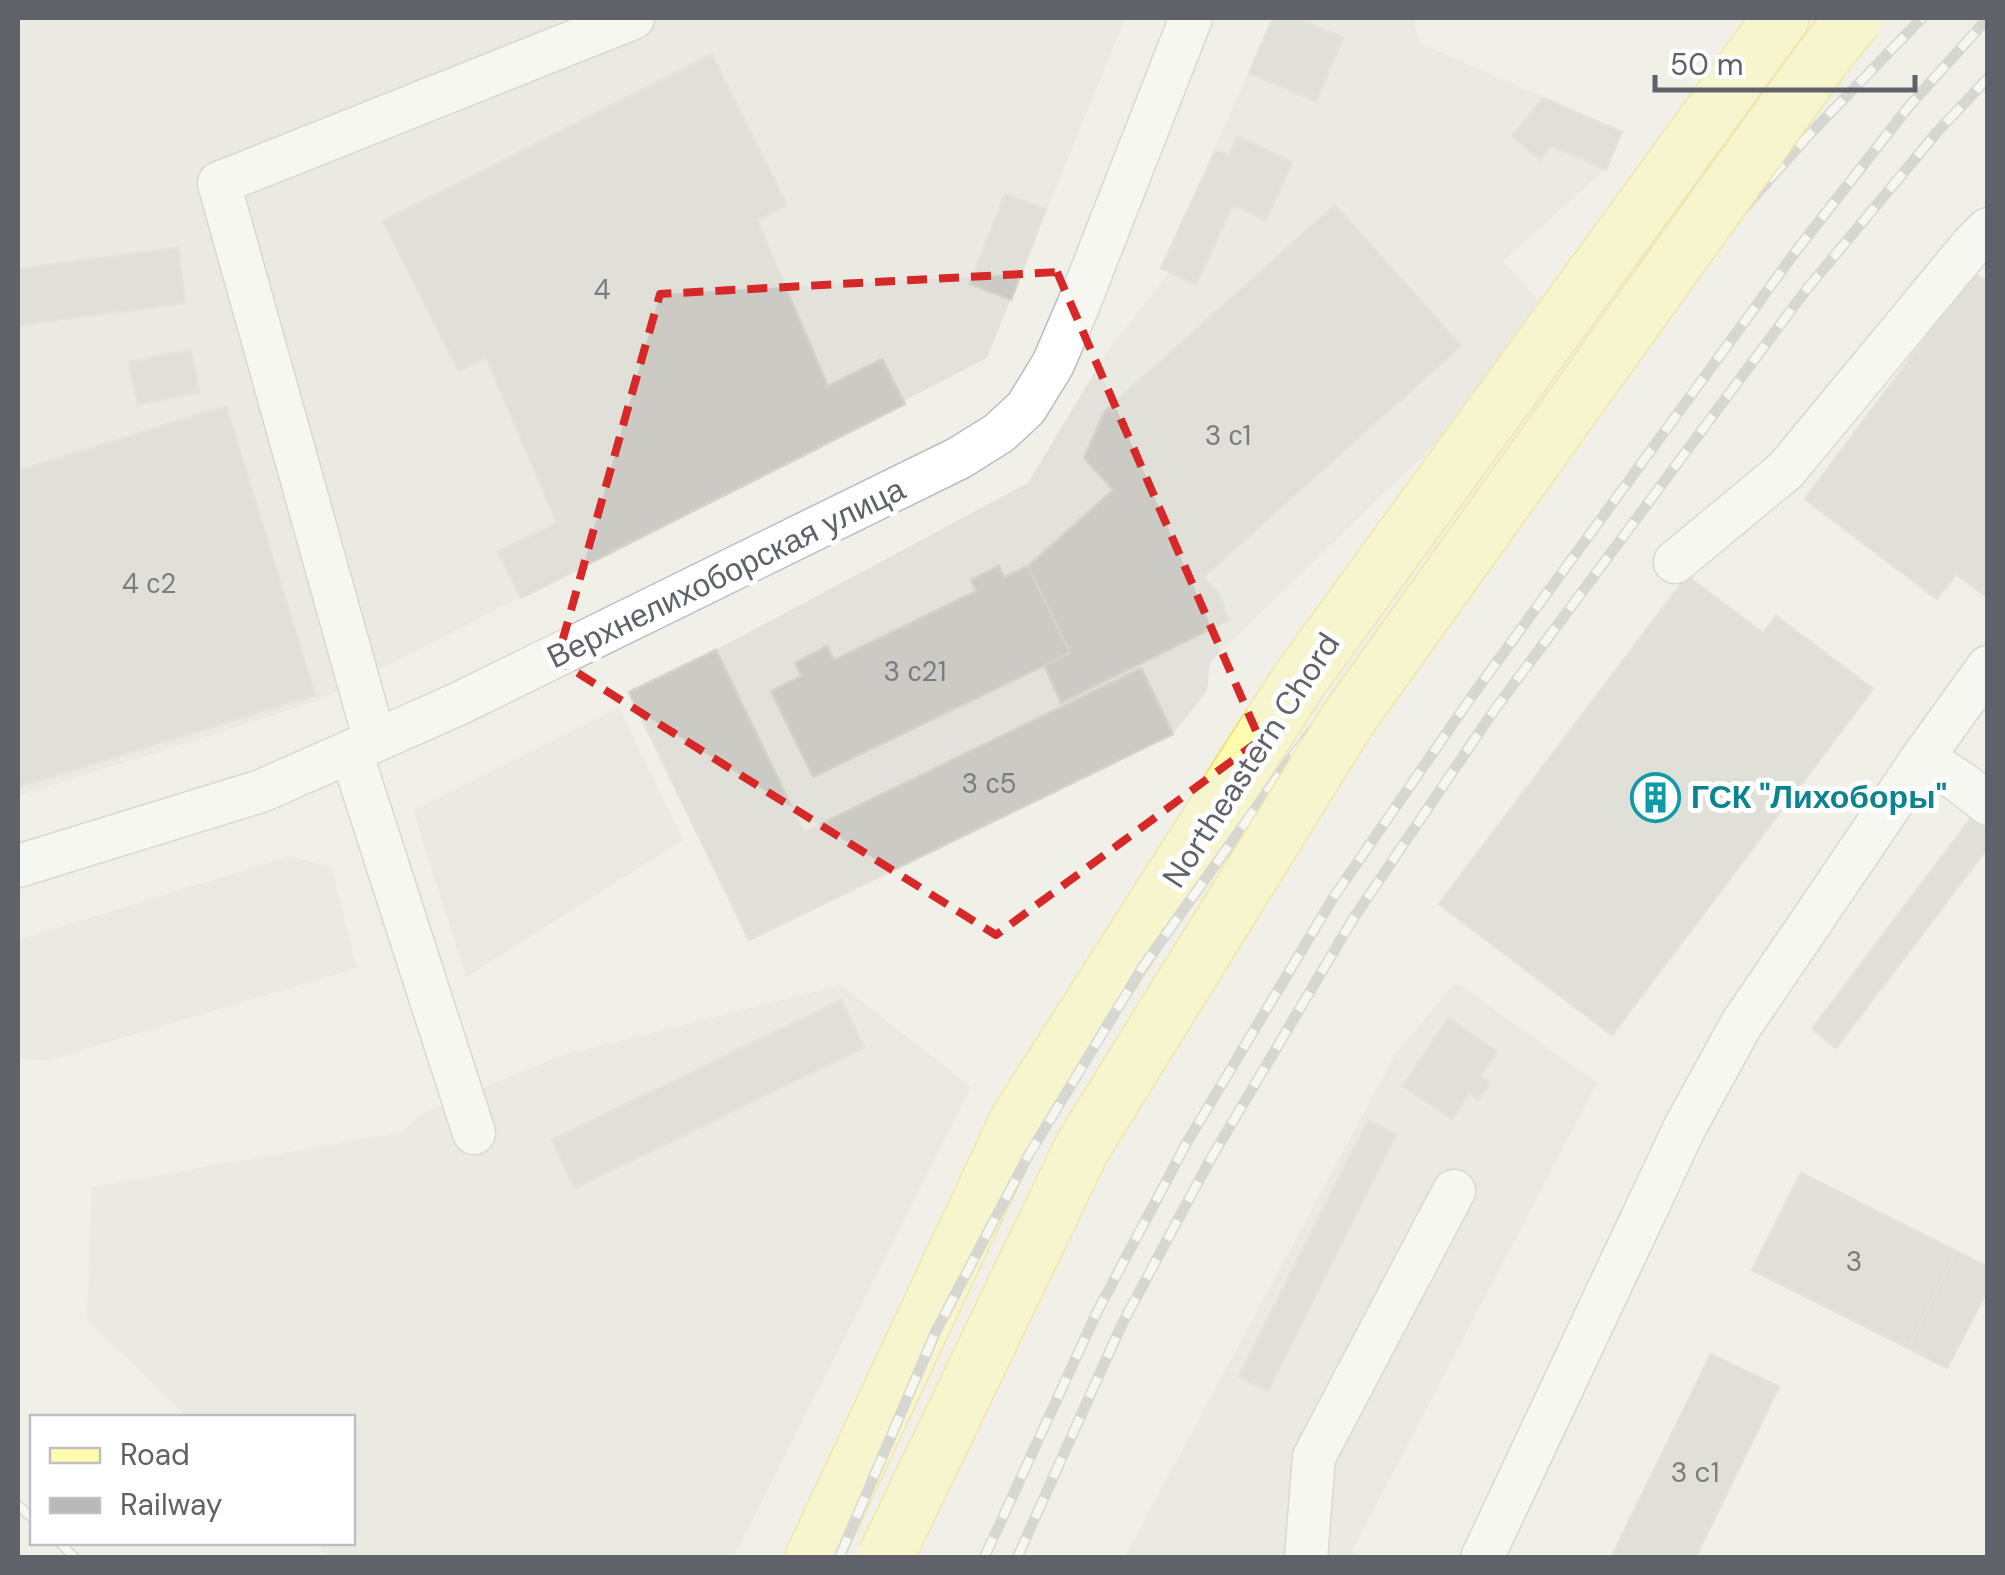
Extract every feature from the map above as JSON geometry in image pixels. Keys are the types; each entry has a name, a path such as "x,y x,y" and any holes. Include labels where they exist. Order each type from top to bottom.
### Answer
{"main road":[{"name":"Northeastern Chord","path":"813,1558 1018,1120 1298,682 1782,18"},
{"name":"Northeastern Chord","path":"885,1558 1082,1148 1348,719 1854,18"}],"street":[{"path":"474,1133 363,747 219,183 633,18"},
{"name":"Верхнелихоборская улица","path":"18,866 261,791 456,706 942,467 999,433 1026,408 1052,364 1191,18"},
{"path":"1675,562 1786,470 1988,230"},
{"path":"1482,1558 1684,1127 1740,1025 1923,756 1988,668"},
{"path":"1923,756 1988,804"},
{"path":"1306,1558 1314,1457 1454,1190"}],"highlighted area":[{"path":"1057,272 1260,740 996,935 557,660 660,294"}],"shaded area":[{"path":"18,18 1125,18 987,358 318,701 18,796"},
{"path":"1273,18 1413,18 1420,43 1622,132 1606,169 1503,261 1559,324 1210,662 1207,691 1173,734 749,940 629,692 716,650 1028,483 1107,352 1169,272 1161,268"},
{"path":"619,707 683,840 466,977 413,810"},
{"path":"291,856 332,868 357,968 48,1060 18,1058 18,940"},
{"path":"1456,982 1597,1083 1352,1551 1360,1557 1124,1558 1396,1053"},
{"path":"841,985 971,1087 734,1557 329,1557 316,1545 355,1545 355,1415 185,1415 87,1319 92,1187 402,1132 423,1113 562,1055"}],"building":[{"path":"1273,18 1295,18 1343,38 1316,101 1249,73"},
{"path":"712,55 787,205 757,220 828,386 882,359 905,404 521,598 498,552 557,523 486,357 459,371 383,221"},
{"path":"1543,98 1622,132 1606,169 1551,146 1540,160 1512,136"},
{"path":"1238,137 1292,162 1266,220 1233,205 1196,284 1161,268 1216,150 1229,156"},
{"path":"1005,194 1046,209 1011,300 970,284"},
{"path":"1335,205 1461,346 1203,577 1219,594 1229,620 1061,703 1044,665 1070,653 1028,566 1113,490 1084,458 1104,412"},
{"path":"178,248 185,303 18,325 18,269"},
{"path":"1974,273 1988,283 1988,598 1956,574 1937,599 1805,499"},
{"path":"191,350 199,392 138,404 129,362"},
{"path":"226,406 315,695 18,787 18,471"},
{"path":"999,566 1004,577 1028,566 1070,653 813,777 771,691 801,676 795,663 827,646 834,660 976,591 971,580"},
{"name":"ГСК \"Лихоборы\"","path":"1687,576 1763,633 1776,616 1873,689 1612,1035 1439,904"},
{"path":"716,650 804,832 1141,668 1173,734 749,940 629,692"},
{"path":"1971,818 1988,831 1988,847 1836,1048 1812,1029"},
{"path":"841,1000 864,1047 575,1188 552,1140"},
{"path":"1448,1018 1497,1052 1480,1076 1490,1083 1478,1100 1469,1093 1452,1119 1403,1086"},
{"path":"1368,1120 1396,1135 1268,1391 1239,1376"},
{"path":"1801,1173 1956,1251 1908,1348 1752,1270"},
{"path":"1956,1251 1988,1267 1988,1289 1947,1368 1908,1348"},
{"path":"1711,1354 1779,1387 1695,1558 1611,1558"}],"railway":[{"path":"839,1558 936,1331 1028,1156 1142,968 1289,761 1516,466 1806,138 1922,18"},
{"path":"984,1558 1097,1312 1186,1144 1333,898 1472,696 1796,251 1910,105 1988,18"},
{"path":"1017,1558 1122,1324 1210,1160 1353,919 1493,712 1806,290 1938,131 1988,78"},
{"path":"18,1505 30,1516"},
{"path":"62,1545 75,1558"}],"place":[{"name":"ГСК \"Лихоборы\"","path":"1656,797"}]}
